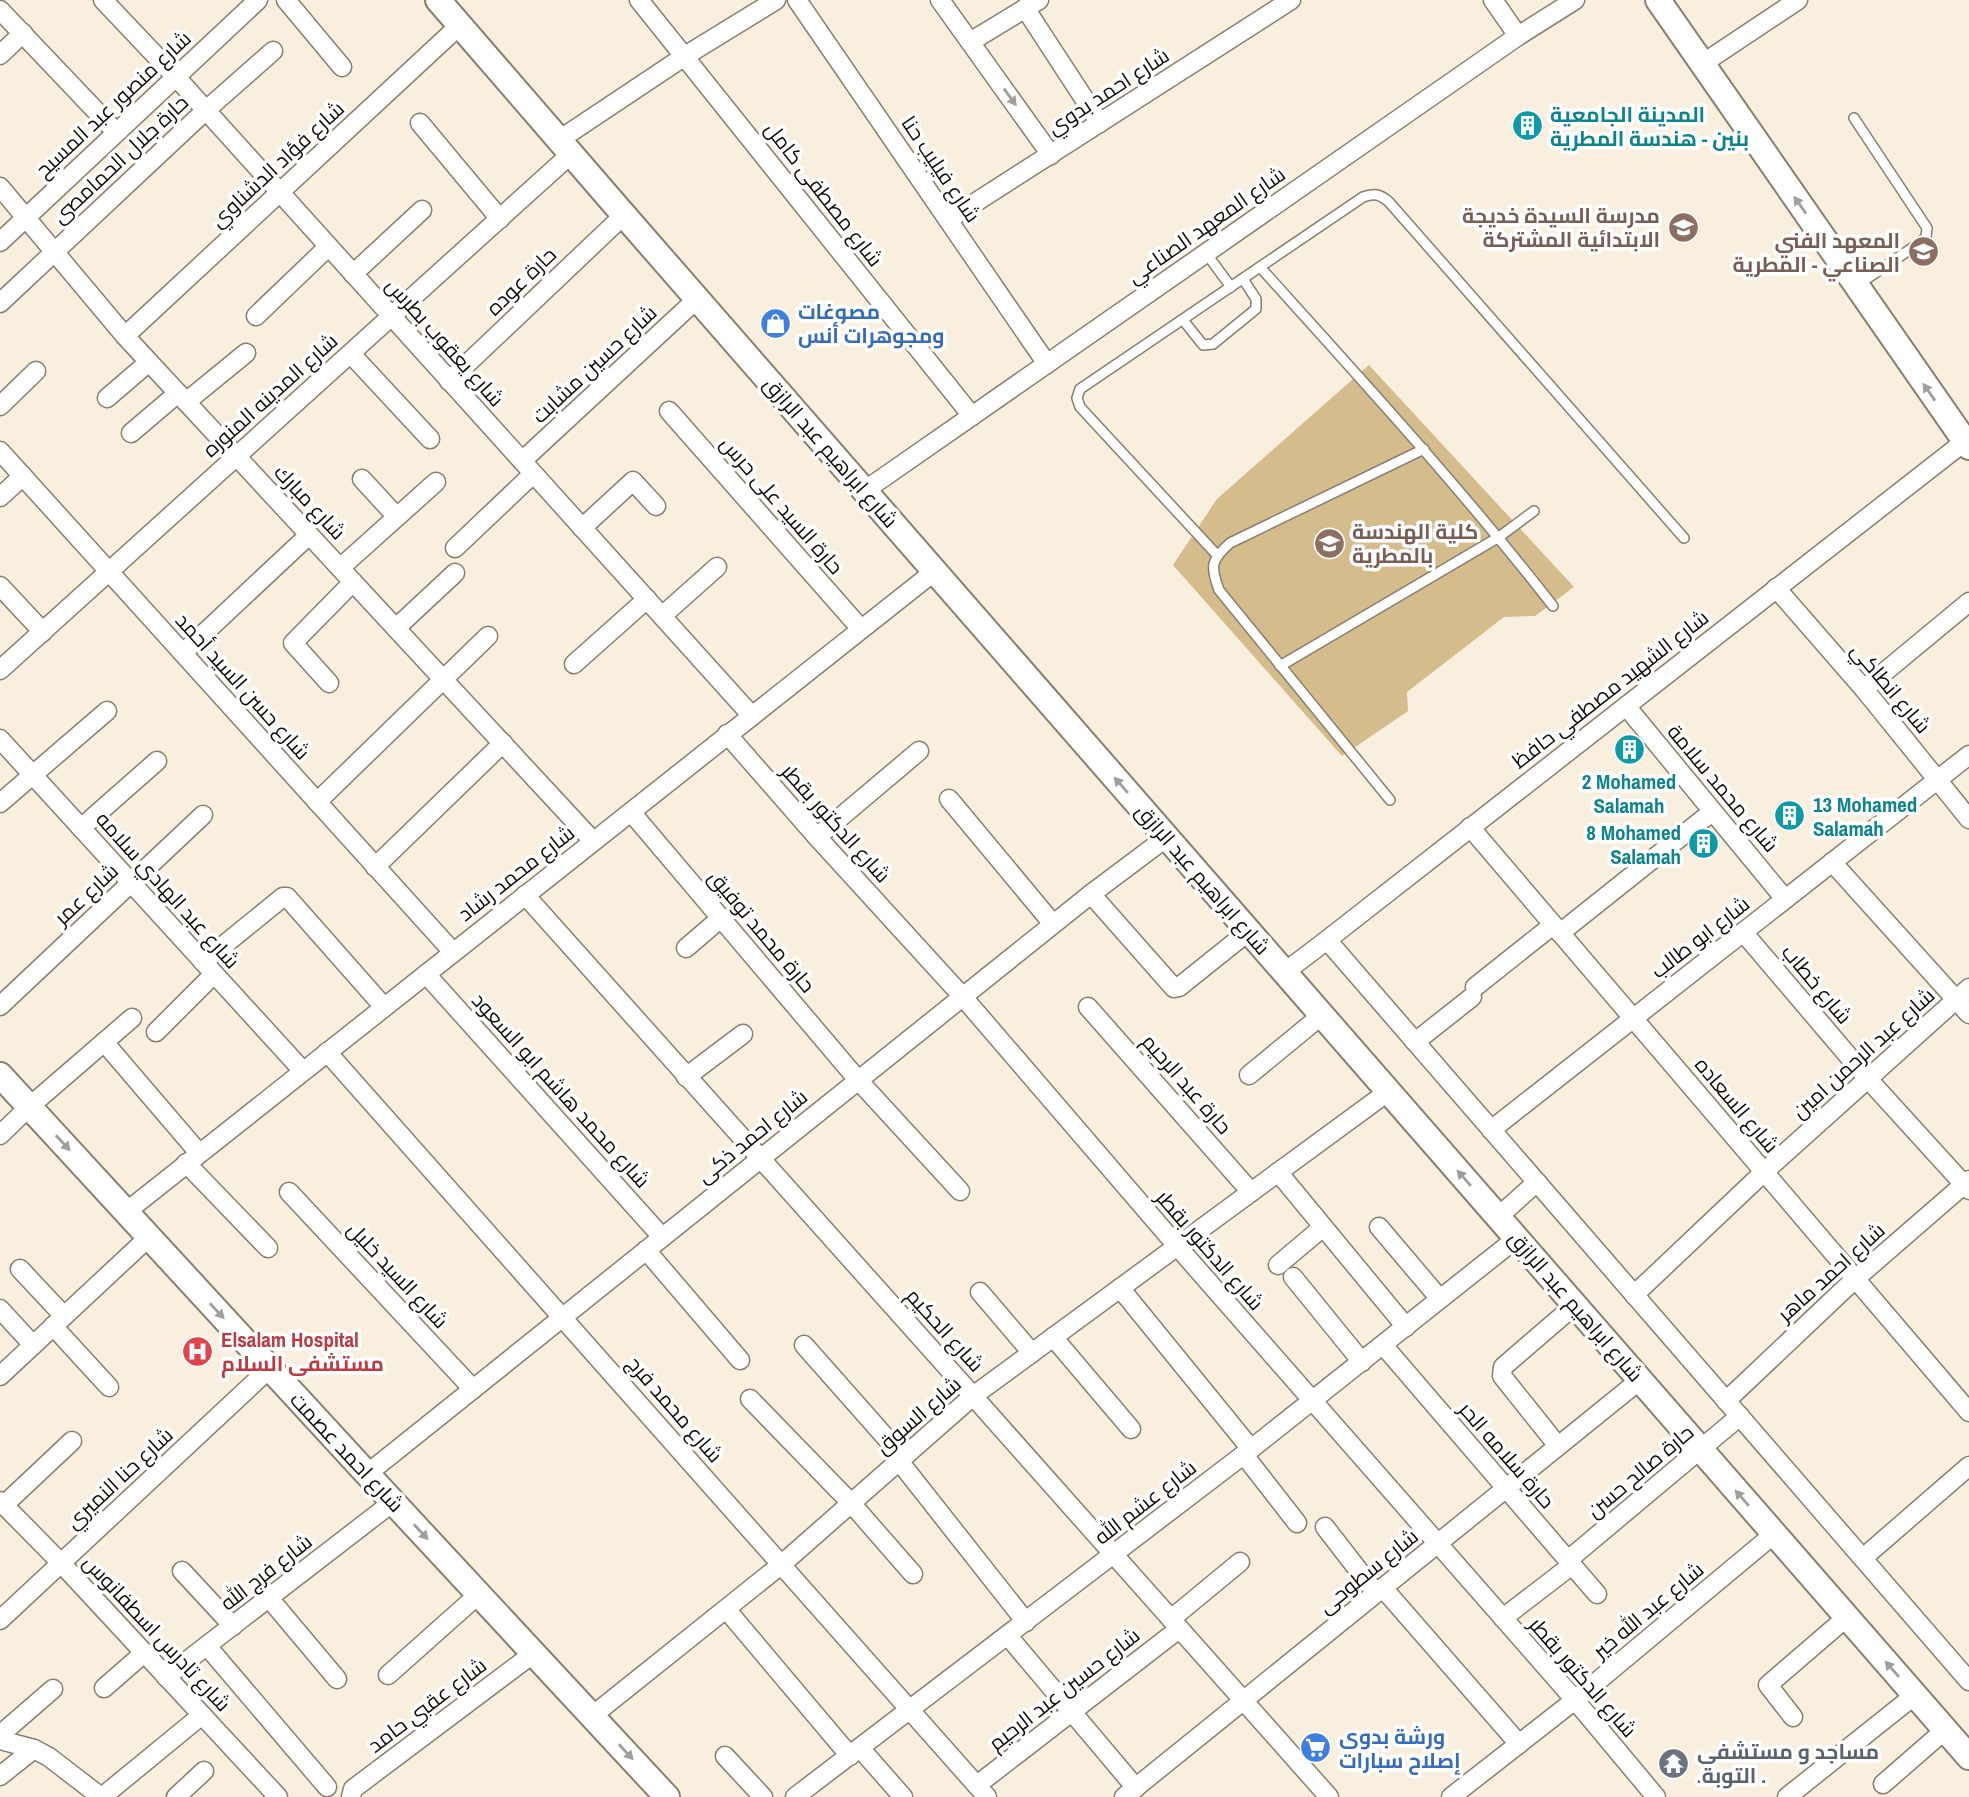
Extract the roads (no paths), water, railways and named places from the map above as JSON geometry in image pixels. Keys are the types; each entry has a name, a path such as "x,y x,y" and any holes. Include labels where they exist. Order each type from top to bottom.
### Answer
{"main road":[{"name":"شارع ابراهيم عبد الرازق","path":"439,0 1969,1758"},
{"path":"1658,0 1967,441"},
{"name":"شارع احمد عصمت","path":"0,1075 667,1797"}],"street":[{"name":"شارع يعقوب بطرس","path":"103,0 176,77 752,716"},
{"name":"شارع منصور عبد المسيح","path":"0,242 258,0"},
{"path":"286,0 342,67"},
{"name":"شارع مصطفى كامل","path":"639,0 972,416"},
{"name":"شارع المدينه المنوره","path":"0,670 500,219 565,147 685,56 776,0"},
{"name":"شارع فيليب حنا","path":"797,0 1047,364"},
{"path":"940,0 1051,155"},
{"name":"شارع احمد بدوي","path":"948,220 1291,0"},
{"path":"1493,0 1518,36"},
{"name":"شارع المعهد الصناعي","path":"864,491 1518,36 1575,0"},
{"path":"1702,64 1798,0"},
{"path":"970,41 1032,4 1100,123"},
{"path":"0,10 116,132"},
{"name":"شارع فؤاد الدشناوي","path":"125,336 460,25"},
{"path":"0,55 23,33"},
{"name":"حارة جلال الحمامصى","path":"0,303 273,51"},
{"path":"420,123 500,219"},
{"name":"شارع مبارك","path":"0,187 125,336 593,841"},
{"path":"353,274 422,210"},
{"name":"حارة عوده","path":"449,381 624,215"},
{"path":"257,316 328,247"},
{"name":"شارع حسين مشابت","path":"456,548 528,467 697,299"},
{"path":"131,433 246,353"},
{"path":"351,354 429,439"},
{"path":"107,398 149,362"},
{"path":"0,406 36,371"},
{"name":"حارة السيد على حرس","path":"670,411 861,629"},
{"name":"شارع الشهيد مصطفي حافظ","path":"1284,972 1967,441"},
{"name":"شارع حسن السيد أحمد","path":"0,451 453,953"},
{"path":"0,497 23,476"},
{"path":"362,479 397,517"},
{"path":"582,528 633,481 656,506"},
{"path":"340,568 436,482"},
{"path":"183,653 309,535"},
{"path":"662,616 717,566"},
{"name":"شارع محمد رشاد","path":"126,1212 935,571"},
{"path":"396,628 455,573"},
{"path":"329,683 293,643 353,582"},
{"path":"0,586 43,632"},
{"name":"شارع انطاكي","path":"1776,589 1864,689 1969,819"},
{"path":"574,664 647,600"},
{"path":"1864,689 1969,602"},
{"path":"317,802 488,636"},
{"name":"شارع محمد سلامة","path":"1626,706 1785,899"},
{"path":"0,803 107,711"},
{"name":"شارع الدكتور بقطر","path":"727,734 963,997 1575,1700 1656,1797"},
{"name":"شارع عبد الهادي سلامه","path":"0,739 303,1071"},
{"path":"375,867 502,743"},
{"path":"817,837 919,751"},
{"name":"شارع ابو طالب","path":"1491,1130 1969,755"},
{"path":"81,828 157,761"},
{"path":"949,799 1054,924"},
{"name":"حارة محمد توفيق","path":"631,812 858,1080 960,1191"},
{"path":"1415,1042 1473,992 1713,812"},
{"name":"شارع عمر","path":"0,1006 203,816"},
{"name":"شارع السعاده","path":"1470,827 1969,1412"},
{"name":"شارع احمد ذكى","path":"367,1474 1091,894 1167,837"},
{"path":"1832,862 1963,994 1969,1014"},
{"path":"1091,894 1174,988 1179,987 1249,931"},
{"name":"شارع الحكيم","path":"525,895 1329,1797"},
{"path":"156,1032 209,968 283,898 288,897 384,1007"},
{"path":"686,948 721,918"},
{"name":"شارع خطاب","path":"1743,932 1868,1079 1967,1184"},
{"path":"1327,940 1969,1681"},
{"name":"شارع محمد هاشم ابو السعود","path":"426,974 662,1237"},
{"name":"شارع عبد الرحمن امين","path":"1634,1295 1764,1172 1963,994"},
{"name":"حارة عبد الرحيم","path":"1088,1006 1251,1192"},
{"path":"1249,1075 1322,1015"},
{"path":"0,1135 132,1018"},
{"path":"686,1077 743,1034"},
{"path":"104,1042 193,1158 268,1248"},
{"name":"شارع محمد فرج","path":"327,1052 982,1791"},
{"name":"شارع السوق","path":"592,1716 782,1564 973,1396 1389,1091"},
{"path":"1278,1172 1406,1327"},
{"path":"1498,1217 1536,1182"},
{"name":"شارع احمد ماهر","path":"1726,1401 1855,1279 1967,1184"},
{"name":"شارع السيد خليل","path":"289,1192 473,1388"},
{"path":"1278,1265 1323,1227"},
{"path":"1379,1227 1440,1299"},
{"path":"0,1376 149,1237"},
{"name":"شارع عشم الله","path":"796,1797 1247,1452 1517,1238"},
{"path":"646,1250 740,1360"},
{"path":"20,1269 109,1387"},
{"path":"1293,1278 1362,1362"},
{"path":"1120,1288 1247,1452 1297,1522"},
{"path":"980,1292 1032,1353"},
{"path":"1558,1446 1502,1376 1502,1371 1503,1367 1575,1305"},
{"path":"0,1309 33,1345"},
{"path":"1054,1337 1131,1429"},
{"path":"804,1345 901,1459 1026,1622"},
{"name":"حارة سلامه الحر","path":"1383,1345 1597,1594"},
{"name":"شارع حنا النميري","path":"0,1620 270,1368"},
{"name":"شارع سطوحى","path":"1130,1792 1640,1380"},
{"path":"750,1399 852,1503 913,1574"},
{"name":"حارة صالح حسن","path":"1503,1618 1740,1416"},
{"path":"2,1503 72,1441"},
{"path":"1863,1558 1969,1466"},
{"name":"شارع فرج الله","path":"166,1677 393,1502"},
{"name":"شارع تادرس اسطفانوس","path":"2,1503 278,1797"},
{"path":"1325,1527 1379,1591 1519,1744"},
{"name":"شارع عبد الله خير","path":"1458,1795 1774,1534"},
{"name":"شارع حسين عبد الرحيم","path":"982,1791 1175,1624 1240,1562"},
{"path":"182,1570 233,1626"},
{"path":"387,1675 479,1594"},
{"path":"269,1598 337,1679"},
{"path":"726,1609 855,1752 903,1797"},
{"path":"1793,1717 1768,1685 1847,1617"},
{"path":"1008,1636 1072,1712 1130,1792"},
{"path":"207,1646 327,1787"},
{"path":"104,1688 144,1653"},
{"name":"شارع عقبي حامد","path":"351,1797 353,1789 534,1653"},
{"path":"54,1689 0,1737 34,1749 62,1766 102,1797 202,1715"},
{"path":"1787,1797 1915,1695"},
{"path":"1883,1784 1945,1730"},
{"path":"0,1776 34,1749"},
{"path":"725,1755 763,1797"},
{"path":"176,1797 204,1770"}],"lane":[{"path":"1854,118 1927,228 1926,236 1921,242 1856,286"},
{"path":"1217,555 1080,407 1077,398 1080,389 1363,197 1372,194 1389,202 1684,538"},
{"path":"1206,253 1231,287"},
{"path":"1260,267 1424,449 1553,606"},
{"path":"1183,320 1203,345 1213,344 1256,309 1256,299 1243,279"},
{"path":"1390,800 1219,590 1213,573 1217,555 1230,543 1424,449"},
{"path":"1280,666 1499,537 1534,511"}],"place":[{"name":"المدينة الجامعية بنين - هندسة المطرية","path":"1527,126"},
{"name":"مدرسة السيدة خديجة الابتدائية المشتركة","path":"1683,227"},
{"name":"المعهد الفني الصناعي - المطرية","path":"1923,252"},
{"name":"مصوغات ومجوهرات أنس","path":"775,323"},
{"name":"كلية الهندسة بالمطرية","path":"1329,543"},
{"name":"2 Mohamed Salamah","path":"1629,749"},
{"name":"13 Mohamed Salamah","path":"1790,816"},
{"name":"8 Mohamed Salamah","path":"1704,844"},
{"name":"Elsalam Hospital مستشفى السلام","path":"198,1351"},
{"name":"ورشة بدوى إصلاح سبارات","path":"1316,1748"},
{"name":"مساجد و مستشفى .التوبة .","path":"1674,1763"}]}
